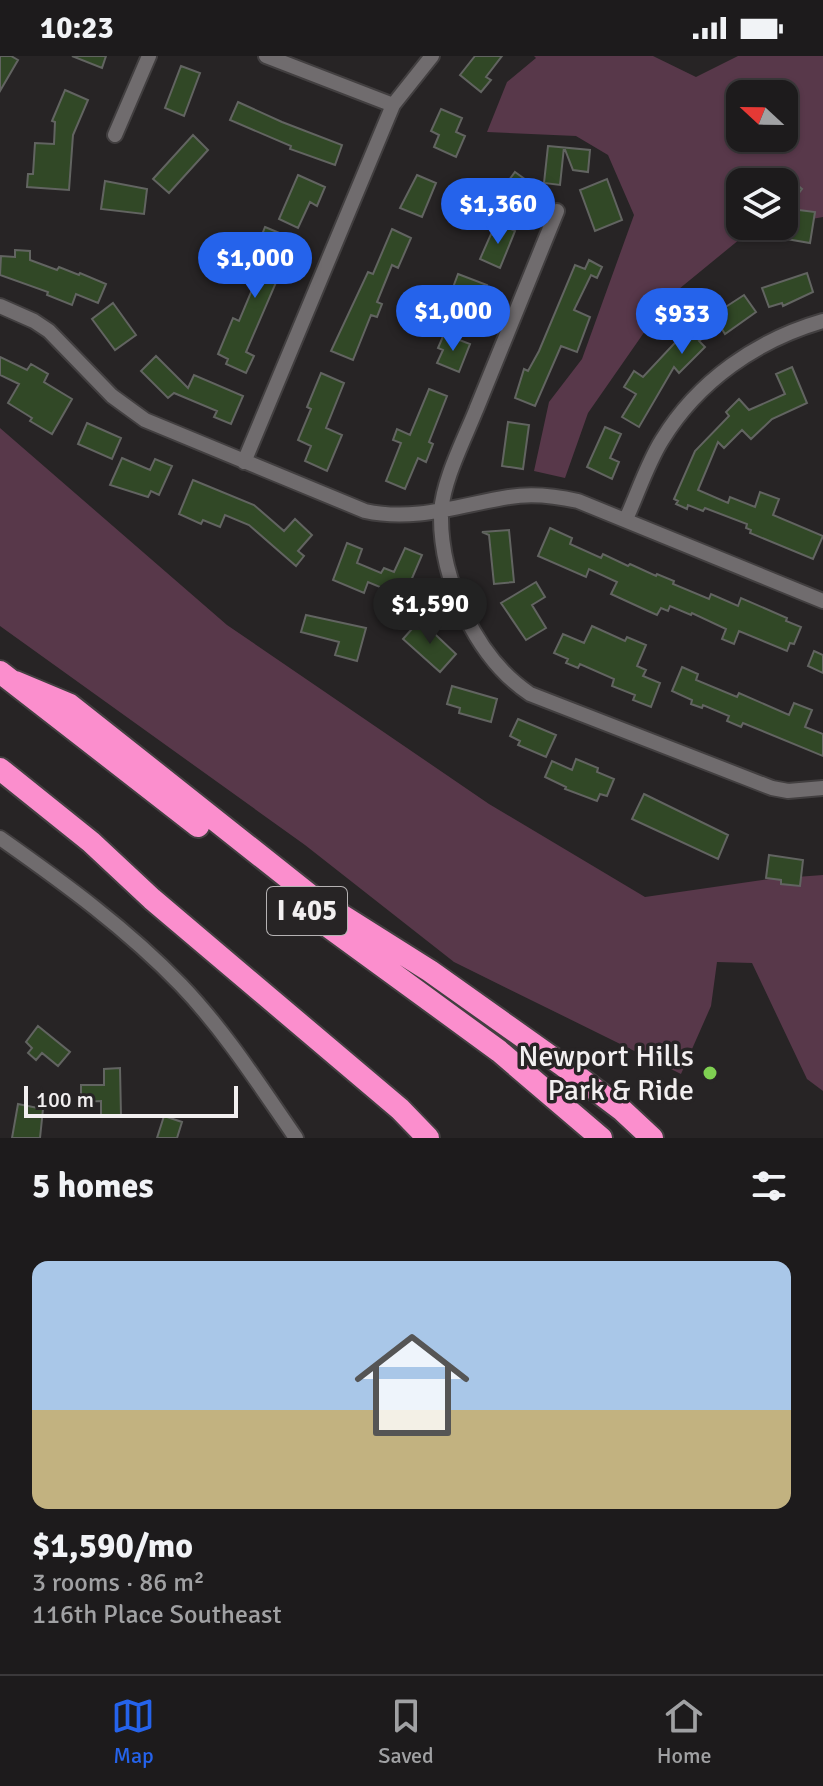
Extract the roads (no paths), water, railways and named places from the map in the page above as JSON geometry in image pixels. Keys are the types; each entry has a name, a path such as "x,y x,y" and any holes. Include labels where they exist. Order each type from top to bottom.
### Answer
{"highway":[{"name":"I 405","path":"7,677 301,907 499,1051 601,1138"},
{"path":"7,677 70,705 311,896 430,971 561,1064 622,1110 652,1138"},
{"path":"0,769 91,842 152,899 400,1109 428,1138"},
{"path":"400,1109 404,1129 411,1138"}],"street":[{"path":"115,135 149,56"},
{"path":"266,56 393,105"},
{"path":"244,462 393,105 432,56"},
{"path":"557,211 456,461 441,512 444,554 470,625 515,684 530,694 772,788 788,791 823,788"},
{"path":"0,306 49,331 131,411 145,420 365,511 395,515 441,512 511,496 544,496 578,501 823,601"},
{"path":"626,519 660,443 676,418 711,382 764,344 823,321"},
{"path":"0,838 107,917 183,987 240,1057 296,1138"}],"place":[{"name":"Newport Hills Park & Ride","path":"710,1073"}]}
